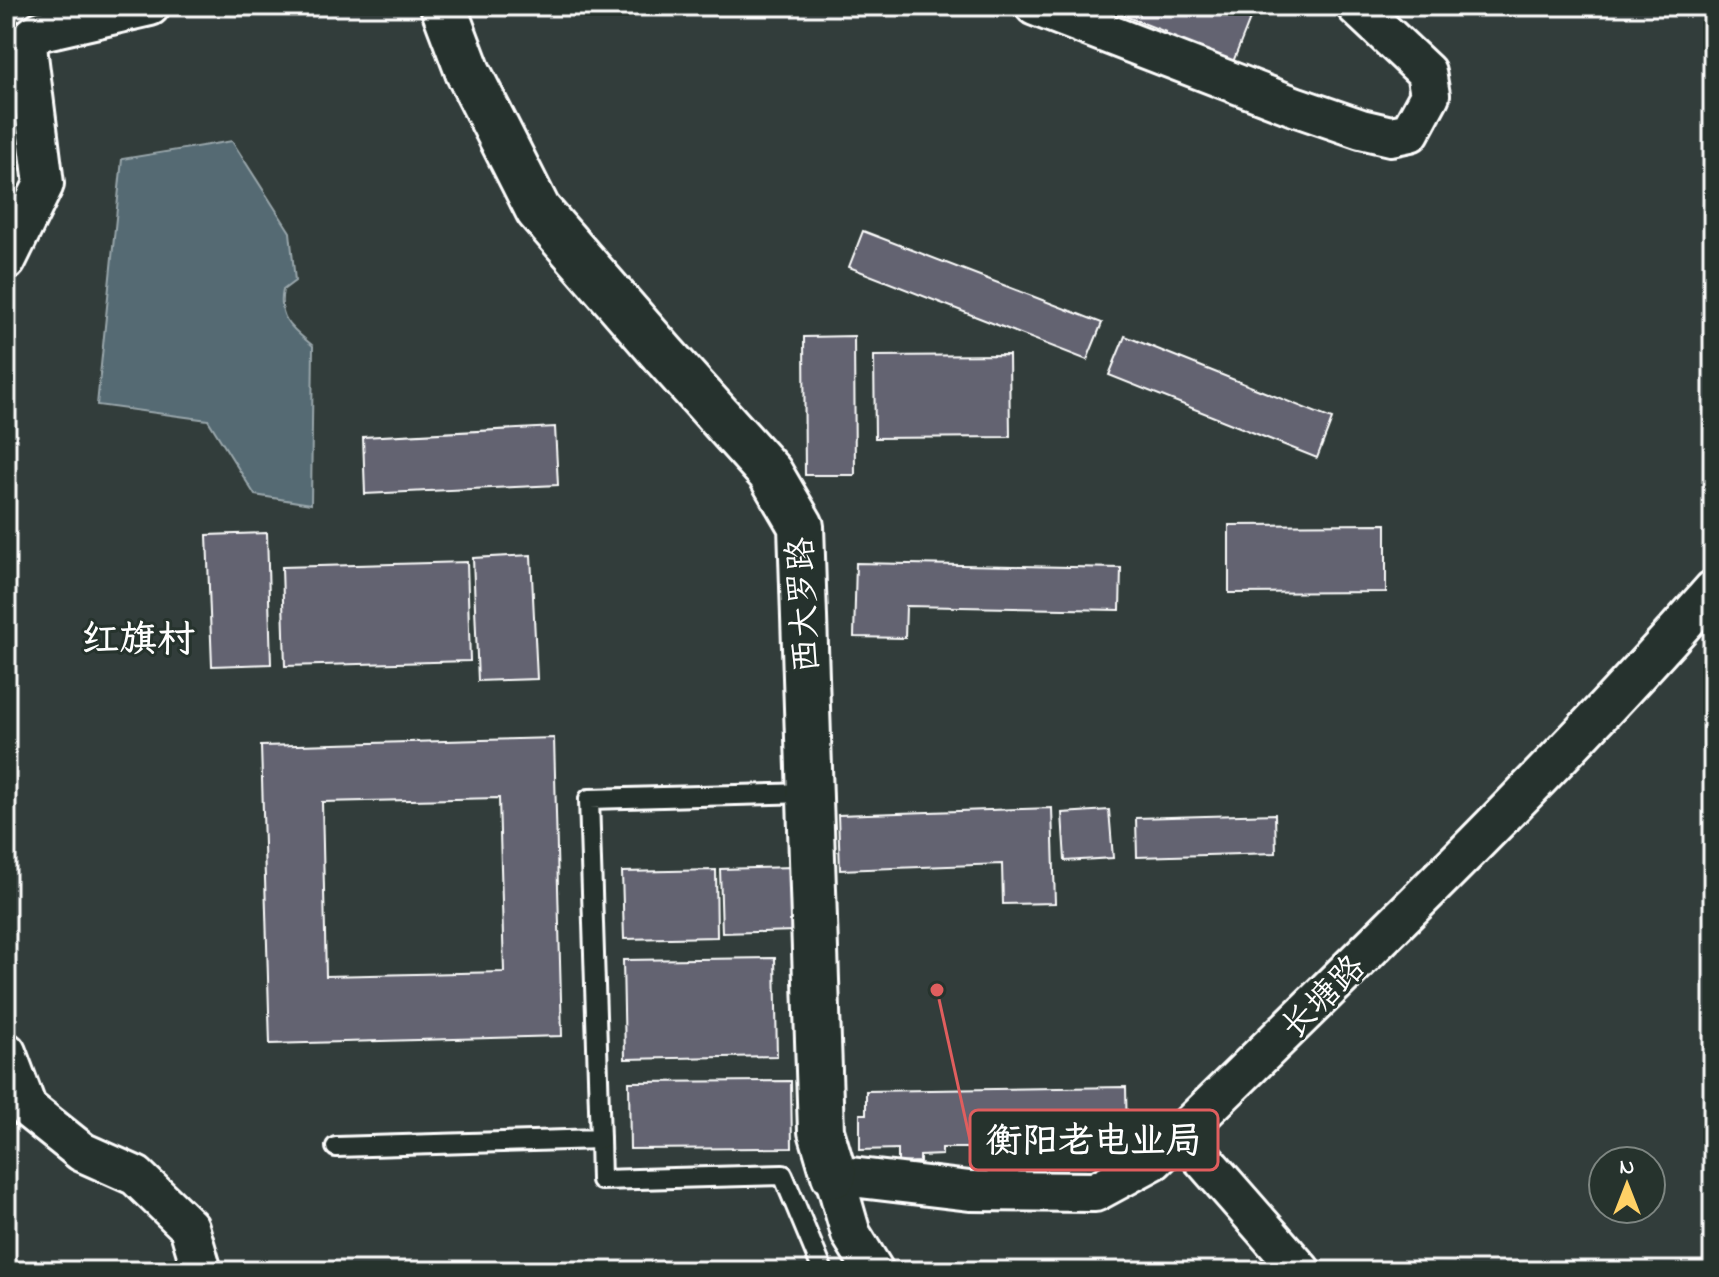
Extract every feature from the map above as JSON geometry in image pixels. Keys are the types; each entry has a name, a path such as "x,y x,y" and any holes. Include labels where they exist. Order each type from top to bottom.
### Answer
{"street":[{"path":"6,261 44,184 28,40 41,31 150,6"},
{"name":"西大罗路","path":"443,6 468,72 538,210 770,473 801,526 821,1131 834,1175"},
{"path":"1035,6 1361,129 1391,136 1410,132 1430,95 1426,72 1356,6"},
{"name":"长塘路","path":"834,1175 970,1191 1095,1192 1154,1160 1492,826 1634,679 1713,590"},
{"path":"6,1052 27,1108 82,1152 136,1176 189,1227 202,1271"},
{"path":"1181,1134 1301,1271"},
{"path":"834,1175 851,1234 874,1271"}],"lane":[{"path":"810,793 589,799 601,1180 783,1175 823,1271"},
{"path":"336,1147 600,1139"}],"water":[{"path":"232,141 290,232 295,281 283,290 282,309 288,322 313,346 311,504 255,495 208,420 97,405 122,159"}],"building":[{"path":"1079,6 1232,6 1252,14 1231,67 1163,40 1166,32 1110,10 1108,17"},
{"path":"863,231 1102,323 1087,360 849,267"},
{"path":"854,336 855,475 805,475 804,337"},
{"path":"1125,336 1332,419 1317,458 1109,375"},
{"path":"1009,355 1010,437 875,438 874,356"},
{"path":"555,427 558,485 365,494 363,437"},
{"path":"1386,524 1386,592 1229,593 1229,525"},
{"path":"267,533 271,664 212,666 207,535"},
{"path":"531,555 537,679 478,681 473,558"},
{"path":"467,562 470,661 285,666 282,567"},
{"path":"856,563 1121,568 1120,610 906,606 905,638 854,637"},
{"path":"554,738 562,1036 270,1044 261,746","holes":["499,798 504,972 326,976 322,802"]},
{"path":"1052,808 1055,903 1003,904 1002,864 840,870 838,815"},
{"path":"1109,810 1113,858 1065,861 1062,813"},
{"path":"1275,814 1276,853 1137,857 1136,818"},
{"path":"794,867 795,931 722,933 720,869"},
{"path":"716,870 717,937 624,939 622,872"},
{"path":"775,958 777,1056 625,1059 623,960"},
{"path":"791,1081 792,1148 630,1149 629,1082"},
{"path":"1126,1087 1127,1137 1114,1137 1114,1129 1096,1129 1096,1147 1065,1147 1065,1135 1047,1135 1048,1166 983,1167 983,1138 972,1138 972,1148 942,1148 942,1155 920,1156 920,1162 898,1163 898,1149 860,1150 860,1114 866,1114 866,1091"}],"place":[{"name":"衡阳老电业局","path":"937,990"}],"district":[{"name":"红旗村","path":"138,638"}]}
